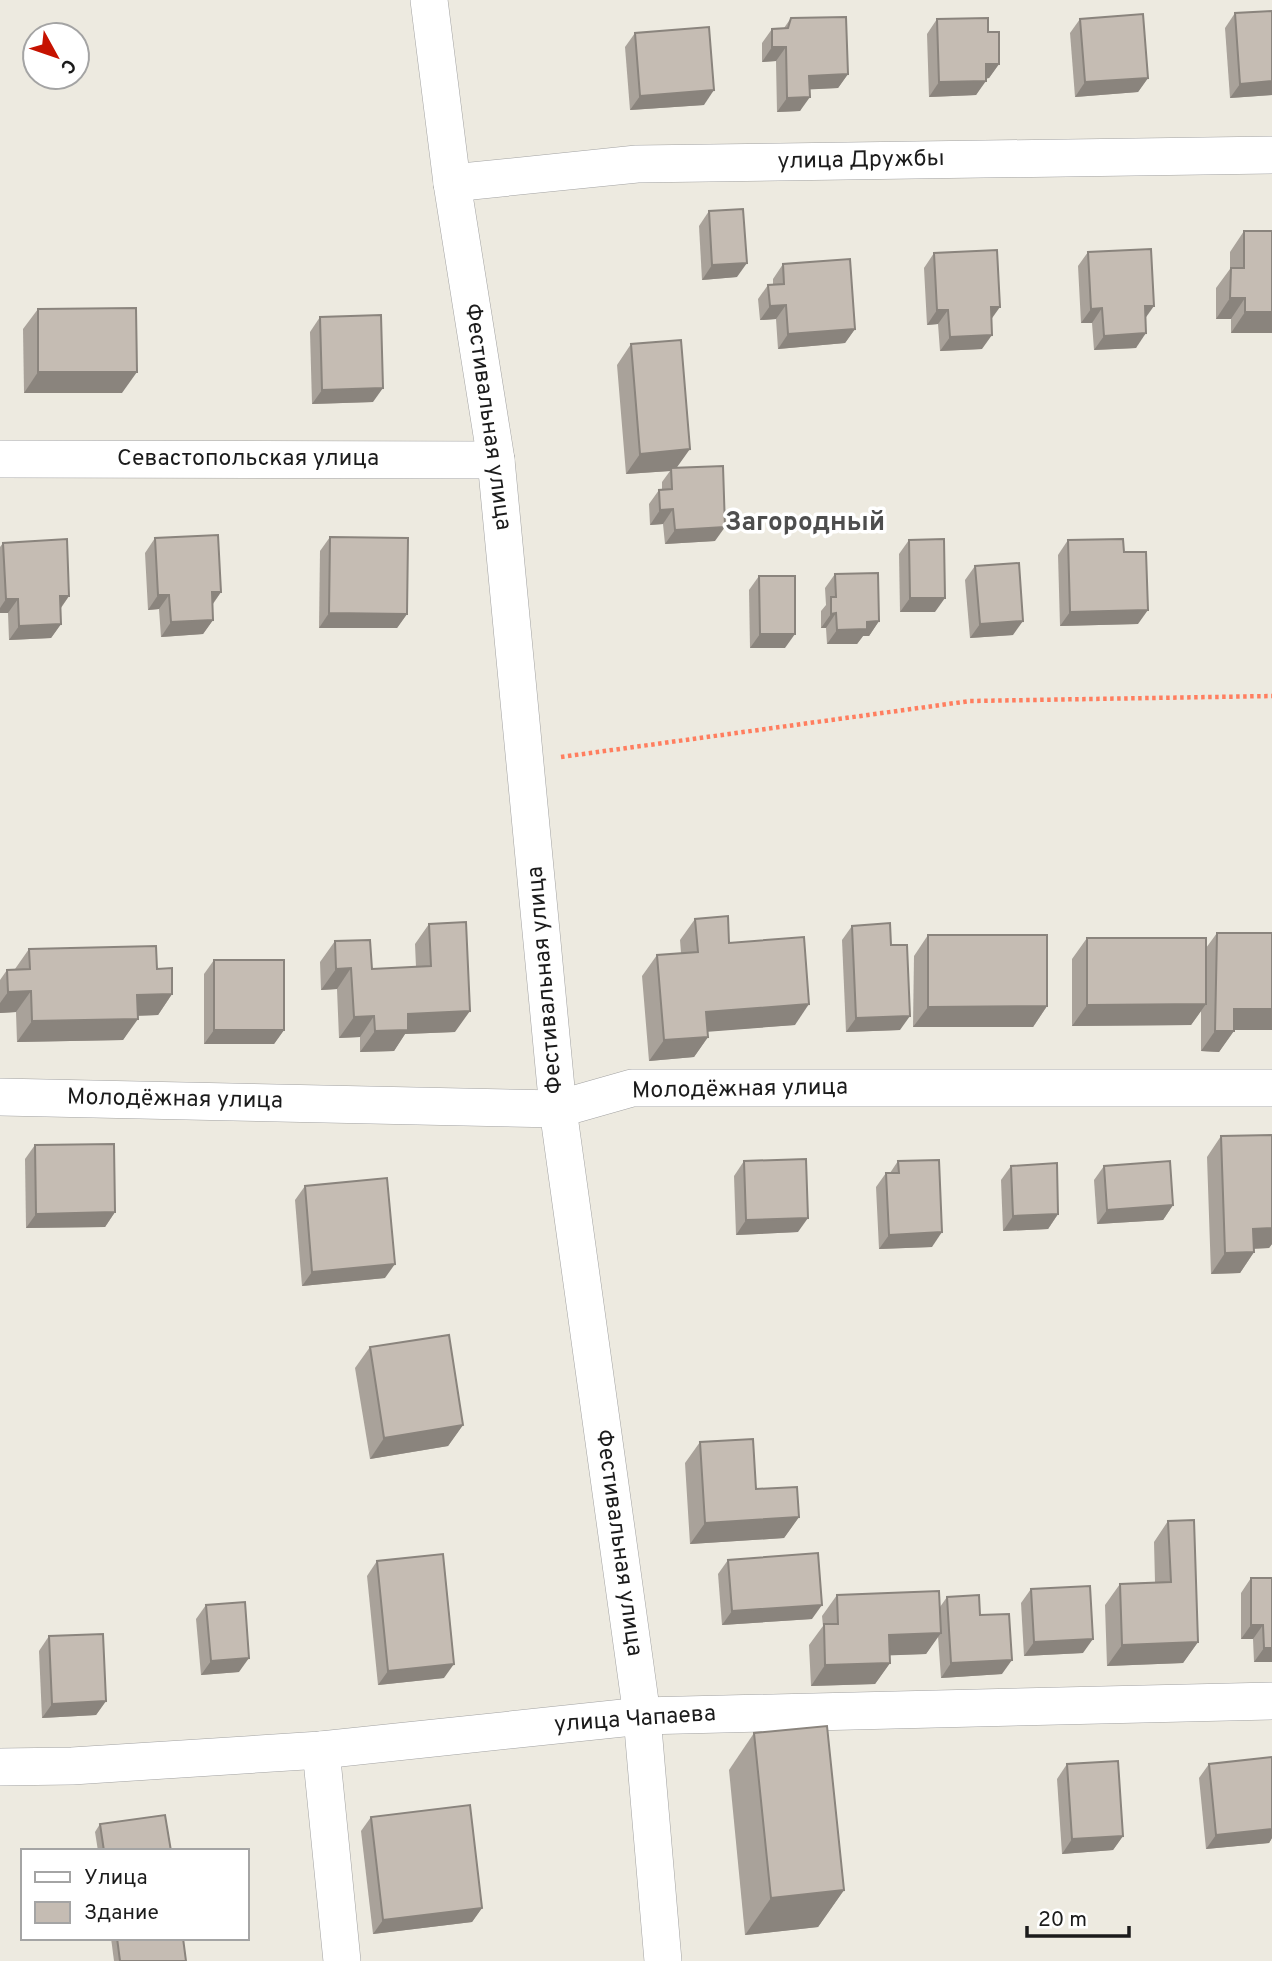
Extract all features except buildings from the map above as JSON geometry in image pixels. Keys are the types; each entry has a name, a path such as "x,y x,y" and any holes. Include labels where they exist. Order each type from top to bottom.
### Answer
{"street":[{"name":"Фестивальная улица","path":"429,0 452,183 496,460 558,1109 642,1716 663,1961"},
{"name":"улица Дружбы","path":"452,183 637,164 1272,155"},
{"name":"Севастопольская улица","path":"0,459 496,460"},
{"name":"Молодёжная улица","path":"0,1097 558,1109 632,1088 1272,1088"},
{"name":"улица Чапаева","path":"0,1767 72,1766 321,1749 642,1716 1272,1701"},
{"path":"321,1749 342,1961"}],"path":[{"path":"525,762 970,701 1272,696"}],"district":[{"name":"Загородный","path":"805,523"}]}
